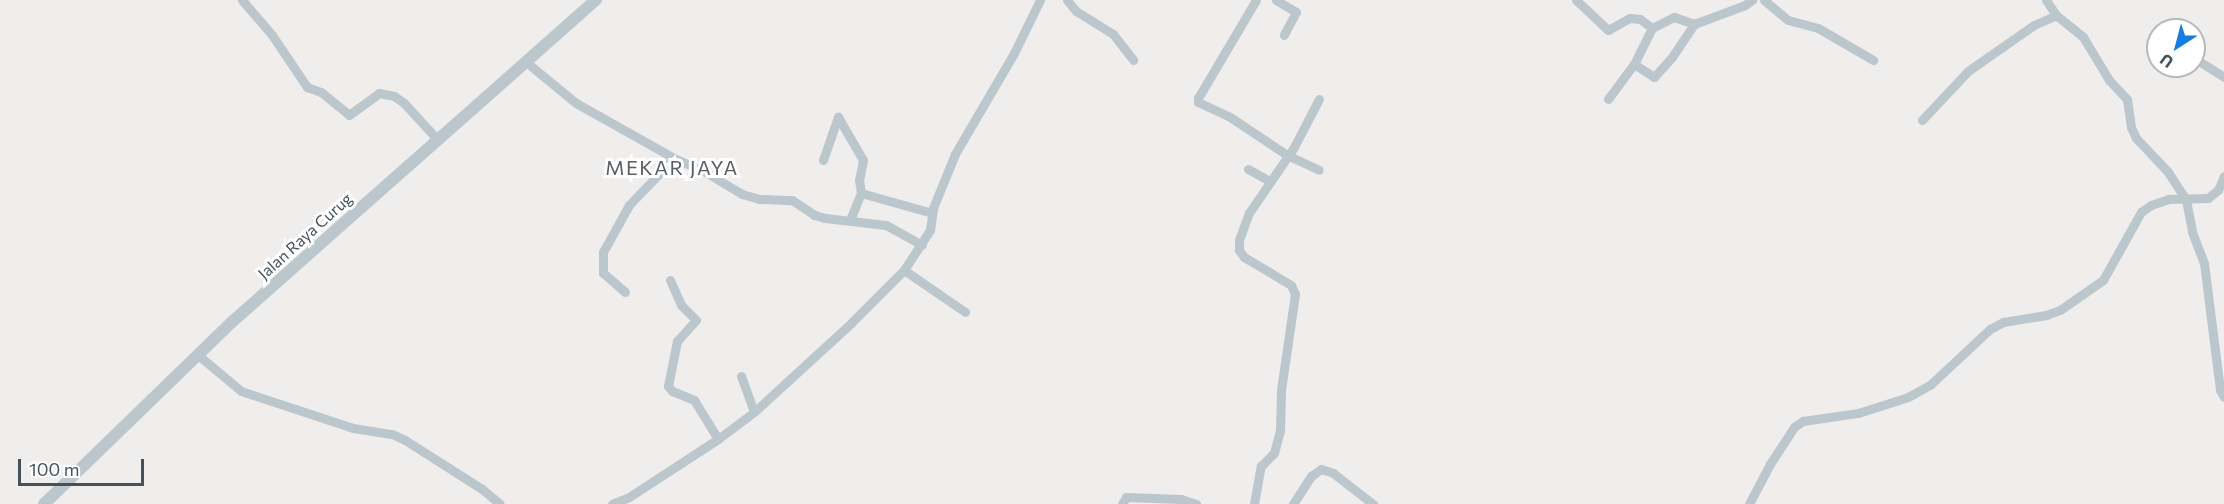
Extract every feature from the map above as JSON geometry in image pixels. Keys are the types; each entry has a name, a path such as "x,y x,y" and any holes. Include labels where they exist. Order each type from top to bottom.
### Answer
{"street":[{"path":"242,0 272,35 307,87 321,92 349,115 354,115 379,93 394,96 404,103 437,139"},
{"name":"Jalan Raya Curug","path":"44,504 198,355 437,139 596,0"},
{"path":"612,504 629,497 718,439 754,412 851,323 904,270 930,230 932,213 955,154 1014,53 1040,0"},
{"path":"1066,0 1076,11 1113,34 1133,60"},
{"path":"1256,0 1198,98 1198,102 1230,117 1287,155 1318,171"},
{"path":"1276,0 1296,12 1284,35"},
{"path":"1576,0 1608,30 1630,18 1640,19 1652,28"},
{"path":"1634,64 1654,76 1672,57 1694,24 1745,5 1752,0"},
{"path":"1764,0 1788,20 1818,28 1873,60"},
{"path":"2046,0 2056,15 2076,31 2092,49 2109,80 2127,99 2131,127 2136,138 2168,172 2186,200 2193,232 2204,263 2220,390 2224,397"},
{"path":"1922,120 1968,71 2034,26 2056,15"},
{"path":"1608,99 1634,64 1652,28 1674,17 1694,24"},
{"path":"526,62 576,103 674,158 708,172 751,198 789,199 814,215 886,225 922,245"},
{"path":"2206,66 2224,77"},
{"path":"1254,504 1261,466 1274,453 1280,431 1281,390 1295,294 1291,285 1252,264 1239,250 1245,221 1307,125 1319,99"},
{"path":"823,160 838,117 863,160 859,186 861,193 850,220"},
{"path":"625,292 603,273 602,256 629,205 674,158"},
{"path":"1248,169 1270,181"},
{"path":"1749,504 1794,427 1803,421 1881,407 1931,384 1990,329 2003,322 2046,315 2092,290 2113,266 2141,212 2151,205 2168,199 2186,200 2213,194 2224,176"},
{"path":"861,193 932,213"},
{"path":"904,270 965,312"},
{"path":"670,280 681,304 696,320 677,341 668,386 672,392 694,400 718,439"},
{"path":"198,355 241,391 353,428 392,434 405,440 482,489 500,504"},
{"path":"741,376 754,412"},
{"path":"1293,504 1311,476 1321,469 1333,472 1373,504"},
{"path":"1122,504 1126,497 1182,499 1196,504"}],"district":[{"name":"MEKAR JAYA","path":"672,167"}]}
